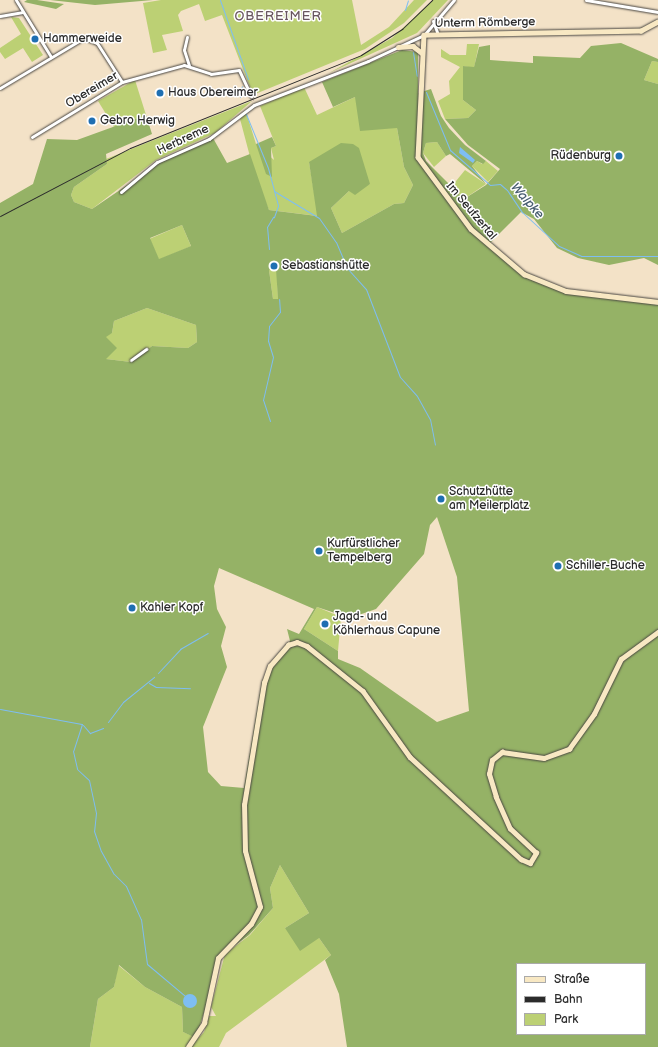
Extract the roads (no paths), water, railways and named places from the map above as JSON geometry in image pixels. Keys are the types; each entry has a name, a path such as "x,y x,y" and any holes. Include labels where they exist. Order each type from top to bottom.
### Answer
{"street":[{"path":"424,35 433,21 454,0"},
{"path":"586,0 614,2 658,12"},
{"path":"16,1 51,57"},
{"path":"0,16 22,12"},
{"path":"433,21 437,32"},
{"name":"Unterm Römberge","path":"254,103 398,47 424,35 437,32 641,31 658,22"},
{"name":"Im Seufzertal","path":"424,35 418,159 481,241 512,267 551,287 623,301 658,302"},
{"path":"187,37 184,50 189,65 212,74 239,70 251,96"},
{"path":"0,88 84,38 91,38 122,82"},
{"path":"398,47 413,46 422,53"},
{"name":"Obereimer","path":"32,137 122,82 189,65"},
{"name":"Herbreme","path":"121,192 157,162 209,139 254,103"},
{"path":"131,360 146,349"},
{"path":"188,1047 204,1023 218,958 251,924 260,907 245,851 244,805 265,678 288,645 297,642 307,646 363,691 410,757 520,859 530,863 536,858 535,850 510,828 496,797 489,774 492,760 502,752 544,758 569,748 594,714 621,659 658,632"}],"water":[{"path":"460,147 475,160 473,163 459,153"},
{"path":"187,994 193,994 197,998 197,1004 193,1008 187,1008 183,1004 183,998"}],"waterway":[{"path":"220,0 248,79"},
{"name":"Walpke","path":"405,10 408,0"},
{"name":"Walpke","path":"413,52 417,76"},
{"path":"240,97 242,86"},
{"name":"Walpke","path":"426,92 450,150 490,185 500,184 507,190 522,212 559,246 581,256 658,256"},
{"path":"246,114 268,168 278,206 274,217"},
{"path":"274,191 319,218 336,242 347,268 366,289 400,377 417,396 430,419 435,445"},
{"path":"269,249 267,227 273,217"},
{"path":"270,421 263,400 273,357 268,341 269,326 280,312 279,299"},
{"path":"158,673 180,649 208,633"},
{"path":"108,722 123,702 154,677"},
{"path":"149,683 156,687 190,688"},
{"path":"0,709 82,724 73,751 77,769 89,780 96,813 94,831 101,851 114,874 126,886 141,919 147,964 185,996"},
{"path":"83,725 90,733 103,728"}],"tunnel":[{"path":"251,96 253,101"}],"railway":[{"path":"0,216 130,148 361,55 402,29 432,0"}],"place":[{"name":"Hammerweide","path":"35,39"},
{"name":"Haus Obereimer","path":"160,93"},
{"name":"Gebro Herwig","path":"92,121"},
{"name":"Rüdenburg","path":"619,156"},
{"name":"Sebastianshütte","path":"274,266"},
{"name":"Schutzhütte am Meilerplatz","path":"441,499"},
{"name":"Kurfürstlicher Tempelberg","path":"319,551"},
{"name":"Schiller-Buche","path":"558,566"},
{"name":"Kahler Kopf","path":"132,608"},
{"name":"Jagd- und Köhlerhaus Capune","path":"325,624"}],"district":[{"name":"OBEREIMER","path":"278,16"}]}
